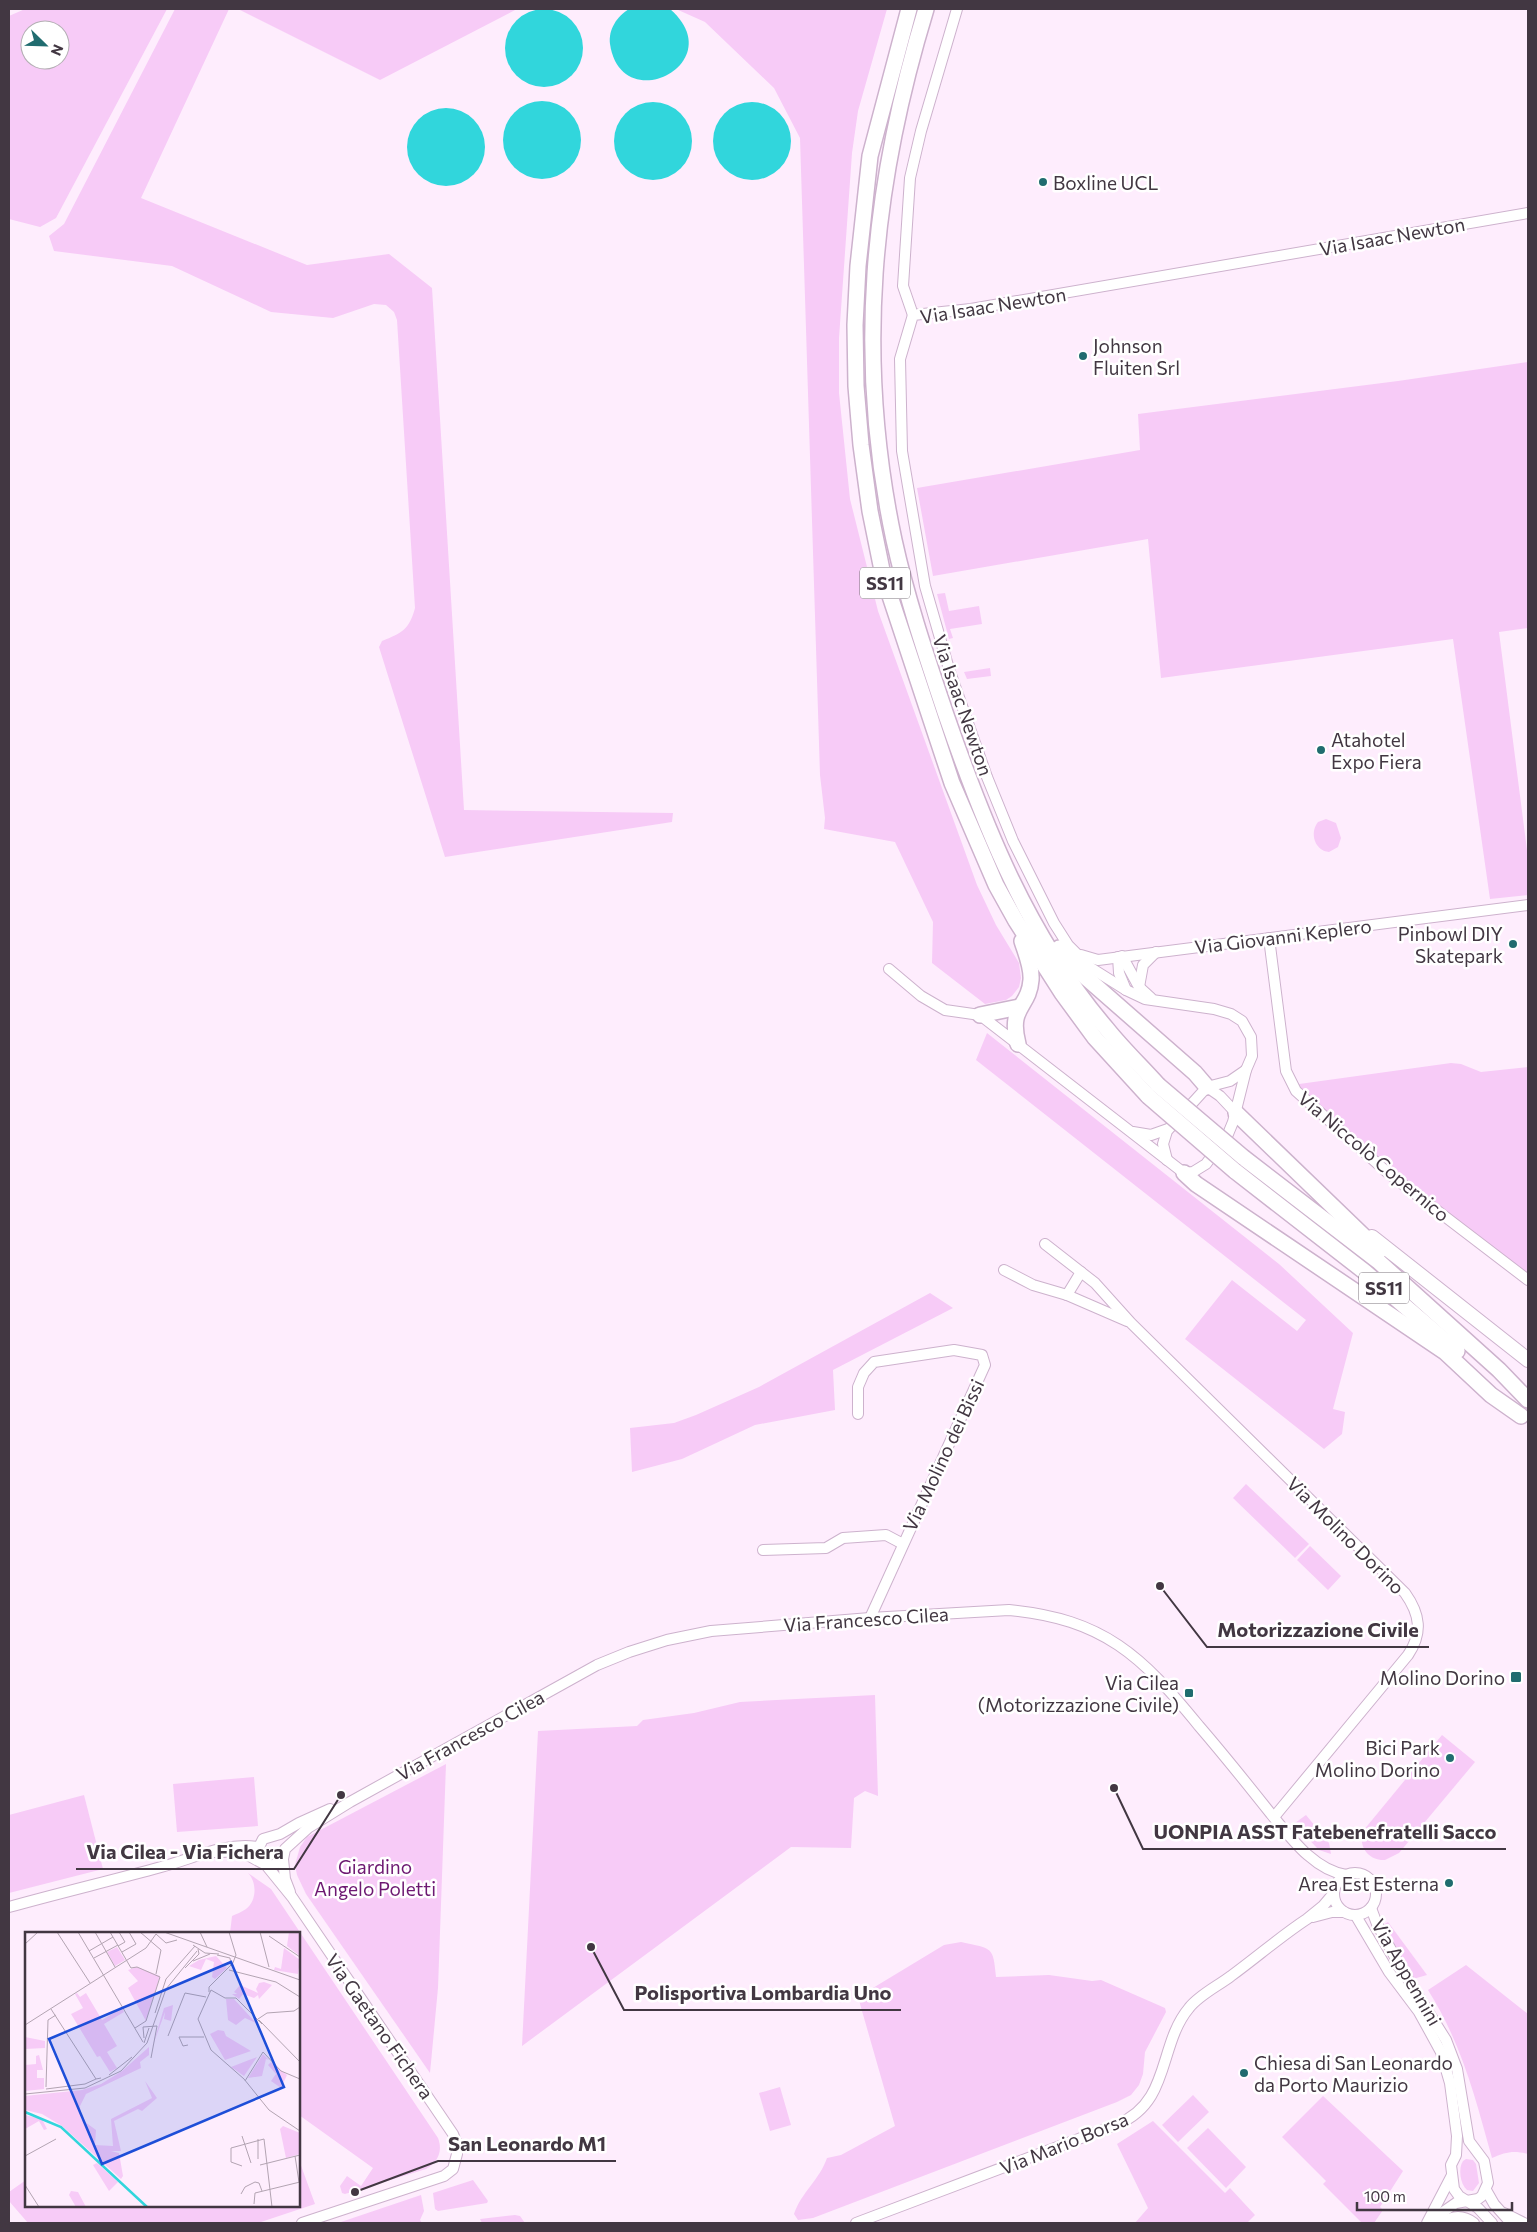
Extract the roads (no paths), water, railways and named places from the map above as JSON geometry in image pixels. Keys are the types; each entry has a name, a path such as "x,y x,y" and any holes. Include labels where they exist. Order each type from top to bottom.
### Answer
{"highway":[{"name":"SS11","path":"909,9 870,156 863,213 855,325 856,386 861,445 873,527 891,604 952,784 981,852 1016,921 1062,993 1095,1038 1153,1090 1235,1171 1365,1272 1427,1324 1496,1389 1524,1421"},
{"name":"SS11","path":"926,9 896,124 880,209 873,294 876,418 892,531 914,617 967,777 1011,880 1040,934 1071,981 1153,1090 1378,1262 1499,1370 1526,1397"},
{"path":"1011,880 1062,954 1082,974 1195,1073 1207,1087"},
{"path":"1016,921 1031,969 1031,983 1019,1007 1014,1023 1018,1044"},
{"path":"980,1016 1019,1007"},
{"path":"1236,1113 1388,1260 1465,1328 1499,1370"},
{"path":"1184,1173 1196,1184 1302,1257 1445,1352 1491,1395 1524,1421"}],"main road":[{"path":"1330,1203 1528,1360"}],"street":[{"path":"914,315 903,286 910,178 921,131 957,9"},
{"name":"Via Isaac Newton","path":"1184,1173 1193,1172 1206,1164 1228,1134 1236,1113 1246,1070 1252,1056 1253,1043 1249,1031 1237,1018 1224,1011 1145,999 1126,990 1091,968 1068,945 1054,923 1013,841 987,777 949,668 925,586 902,451 900,358 914,315 971,309 1528,214"},
{"name":"Via Giovanni Keplero","path":"1076,952 1092,959 1120,957 1528,905"},
{"name":"Via Niccolò Copernico","path":"1269,938 1286,1071 1296,1091 1404,1185 1528,1280"},
{"path":"1139,987 1143,965 1157,951"},
{"path":"1120,957 1139,987 1154,1000"},
{"path":"1120,957 1119,973 1126,990"},
{"path":"889,969 921,996 945,1010 980,1016 1184,1173"},
{"path":"1167,1160 1163,1144 1168,1129 1207,1087 1230,1081 1246,1070"},
{"path":"1207,1087 1224,1100 1236,1113"},
{"path":"1131,1132 1151,1135 1168,1129"},
{"path":"1045,1244 1095,1282 1131,1323"},
{"path":"1004,1270 1033,1285 1067,1295 1131,1323"},
{"path":"1067,1295 1081,1272"},
{"name":"Via Molino Dorino","path":"1131,1323 1405,1593 1418,1617 1420,1626 1417,1640 1408,1655 1274,1817"},
{"name":"Via Molino dei Bissi","path":"858,1414 858,1388 864,1373 874,1362 954,1350 982,1355 985,1365 870,1618"},
{"name":"Via Molino dei Bissi","path":"763,1550 826,1548 843,1538 886,1535 903,1544"},
{"name":"Via Francesco Cilea","path":"262,1862 274,1865 298,1835 350,1802 563,1683 629,1652 667,1640 710,1631 870,1618 1009,1610 1062,1619 1104,1636 1144,1664 1165,1684 1296,1842 1319,1864 1346,1875"},
{"name":"Via Francesco Cilea","path":"257,1847 263,1839 273,1837 314,1815 350,1802"},
{"path":"273,1837 280,1840 284,1854"},
{"path":"9,1907 242,1845 257,1847 262,1862"},
{"path":"214,1852 242,1854 262,1862"},
{"name":"Via Gaetano Fichera","path":"284,1854 286,1879 292,1898"},
{"name":"Via Gaetano Fichera","path":"262,1862 292,1898 453,2134 457,2144 456,2160 453,2168 440,2178 304,2223"},
{"name":"Via Francesco Cilea","path":"1319,1864 1334,1893"},
{"path":"1358,1873 1371,1880 1376,1893 1371,1908 1365,1913 1356,1916 1344,1912 1337,1906 1334,1893 1339,1880 1346,1875 1358,1873"},
{"name":"Via Mario Borsa","path":"856,2223 1133,2117 1152,2096 1173,2038 1190,2006 1307,1919 1323,1906 1334,1893"},
{"name":"Via Appennini","path":"1371,1908 1377,1924 1402,1970 1446,2040 1457,2069 1468,2135 1474,2151 1479,2153 1484,2161 1488,2183 1486,2190"},
{"name":"Via Mario Borsa","path":"1307,1919 1326,1913 1344,1912"},
{"name":"Via Appennini","path":"1356,1916 1389,1972 1419,2012 1441,2052 1453,2103 1457,2136 1456,2155 1451,2165 1452,2175 1428,2223"},
{"path":"1456,2155 1464,2150 1474,2151"},
{"path":"1452,2175 1455,2193 1467,2200 1492,2223"},
{"path":"1432,2223 1446,2209 1461,2201 1478,2199 1486,2190 1494,2204 1512,2223"},
{"path":"1501,2212 1524,2223"},
{"name":"Via Mario Borsa","path":"869,2223 882,2214"},
{"path":"1442,2223 1456,2217 1465,2218 1474,2223"}],"water":[{"path":"544,9 559,12 572,20 580,33 583,48 580,63 572,76 559,84 544,87 529,84 516,76 508,63 505,48 508,33 516,20 529,12"},
{"path":"629,9 670,9 686,29 688,48 681,64 667,75 650,80 633,78 618,66 610,44 610,34 617,19"},
{"path":"542,101 557,104 570,112 578,125 581,140 578,155 570,168 557,176 542,179 527,176 514,168 506,155 503,140 506,125 514,112 527,104"},
{"path":"653,102 668,105 681,113 689,126 692,141 689,156 681,169 668,177 653,180 638,177 625,169 617,156 614,141 617,126 625,113 638,105"},
{"path":"752,102 767,105 780,113 788,126 791,141 788,156 780,169 767,177 752,180 737,177 724,169 716,156 713,141 716,126 724,113 737,105"},
{"path":"446,108 461,111 474,119 482,132 485,147 482,162 474,175 461,183 446,186 431,183 418,175 410,162 407,147 410,132 418,119 431,111"}],"place":[{"name":"Boxline UCL","path":"1043,182"},
{"name":"Johnson Fluiten Srl","path":"1083,356"},
{"name":"Atahotel Expo Fiera","path":"1321,750"},
{"name":"Pinbowl DIY Skatepark","path":"1513,944"},
{"name":"Motorizzazione Civile","path":"1160,1586"},
{"name":"Molino Dorino","path":"1516,1677"},
{"name":"Via Cilea (Motorizzazione Civile)","path":"1189,1693"},
{"name":"Bici Park Molino Dorino","path":"1450,1758"},
{"name":"UONPIA ASST Fatebenefratelli Sacco","path":"1114,1788"},
{"name":"Via Cilea - Via Fichera","path":"341,1795"},
{"name":"Area Est Esterna","path":"1449,1883"},
{"name":"Polisportiva Lombardia Uno","path":"591,1947"},
{"name":"Chiesa di San Leonardo da Porto Maurizio","path":"1244,2073"},
{"name":"San Leonardo M1","path":"355,2192"}],"park label":[{"name":"Giardino Angelo Poletti","path":"375,1877"}]}
